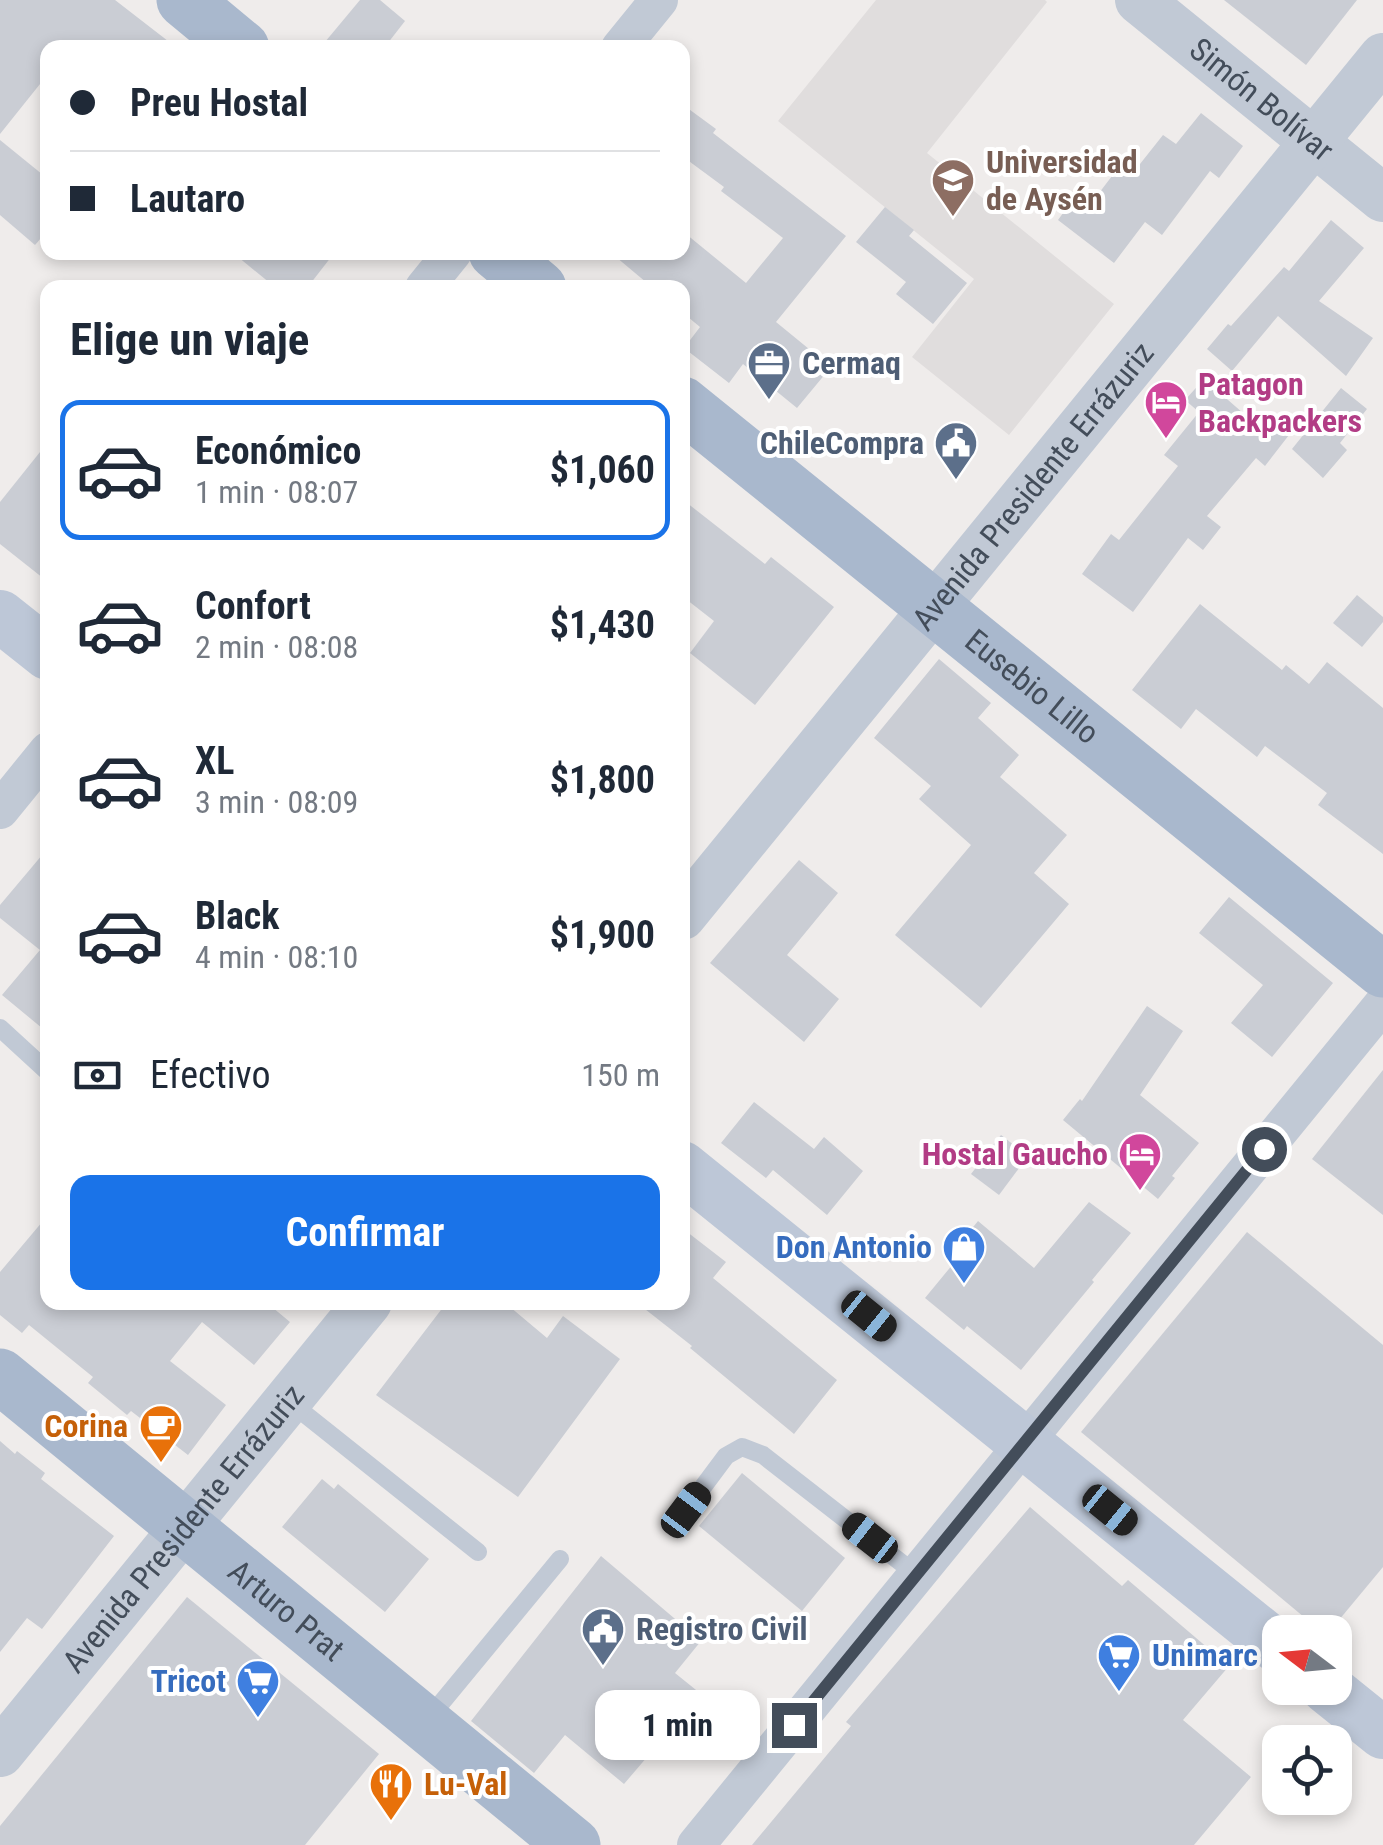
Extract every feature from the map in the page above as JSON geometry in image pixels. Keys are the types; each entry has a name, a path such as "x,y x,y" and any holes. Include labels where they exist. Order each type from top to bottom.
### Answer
{"main road":[{"path":"184,0 232,40"},
{"path":"506,260 529,280"},
{"name":"Eusebio Lillo","path":"690,410 1383,970"},
{"path":"0,616 40,648"},
{"path":"690,1173 1262,1634"},
{"name":"Arturo Prat","path":"0,1376 573,1845"},
{"path":"1348,1705 1383,1733"}],"street":[{"path":"626,40 659,0"},
{"name":"Simón Bolívar","path":"1139,0 1383,198"},
{"name":"Avenida Presidente Errázuriz","path":"690,906 1383,57"},
{"path":"430,280 447,260"},
{"path":"0,810 40,761"},
{"path":"696,1845 1383,1004"},
{"name":"Avenida Presidente Errázuriz","path":"0,1753 361,1310"}],"lane":[{"path":"0,1028 40,1065"},
{"path":"288,1400 478,1552"},
{"path":"686,1510 726,1456 742,1447 764,1455 917,1575"},
{"path":"424,1723 560,1559"}],"shaded area":[{"name":"Universidad de Aysén","path":"876,0 1047,2 927,153 1114,304 1009,435 912,357 974,279 778,121"}],"building":[{"path":"0,0 115,0 167,40 40,40 40,84 0,134"},
{"path":"360,0 380,0 405,21 390,40 327,40"},
{"path":"1224,0 1357,0 1306,65"},
{"path":"690,110 716,129 713,133 846,236 776,322 831,367 797,408 743,364 729,383 690,353 690,340 700,327 690,319 690,280 643,280 620,260 690,260 690,237 746,283 783,238 721,191 724,187 690,162"},
{"path":"1201,113 1243,146 1219,178 1210,171 1162,235 1145,222 1114,263 1058,220 1082,187 1096,197 1128,155 1140,164 1163,135 1176,144"},
{"path":"0,140 40,172 40,239 35,245 0,215"},
{"path":"885,207 914,230 909,236 967,283 933,324 896,294 906,282 856,242"},
{"path":"1331,220 1364,248 1319,301 1373,338 1346,376 1278,316 1232,371 1207,349 1284,267 1289,271"},
{"path":"242,260 329,260 313,280 266,280"},
{"path":"1204,379 1259,427 1265,418 1289,435 1265,466 1256,458 1207,516 1221,527 1203,550 1188,538 1133,612 1082,574 1111,534 1119,540 1178,466 1164,455 1199,412 1185,400"},
{"path":"1341,388 1367,409 1340,443 1347,450 1323,478 1292,449"},
{"path":"40,452 40,576 0,544 0,502"},
{"path":"690,505 765,564 771,557 834,607 755,705 690,653 714,621 690,602"},
{"path":"1357,595 1383,617 1362,647 1333,623"},
{"path":"1200,604 1282,670 1286,665 1309,684 1327,662 1383,708 1383,854 1318,805 1327,793 1265,746 1257,757 1196,709 1181,729 1132,690"},
{"path":"939,659 991,703 978,718 1019,755 1000,777 1067,835 1034,873 1069,904 981,1008 895,935 971,845 919,799 931,786 874,738"},
{"path":"40,858 40,950 0,918 0,905"},
{"path":"799,860 838,893 787,955 839,999 804,1042 710,963"},
{"path":"1229,897 1333,983 1272,1057 1231,1023 1263,985 1199,933"},
{"path":"40,950 40,1026 2,995"},
{"path":"1147,1006 1183,1031 1140,1095 1199,1143 1158,1199 1063,1120 1082,1101"},
{"path":"1383,1070 1383,1215 1312,1159"},
{"path":"754,1102 814,1149 824,1137 863,1171 827,1215 773,1170 766,1178 721,1143"},
{"path":"1001,1135 1028,1156 999,1195 971,1174"},
{"path":"1089,1202 1131,1233 1021,1370 925,1298 967,1247 961,1242 978,1221 1034,1268"},
{"path":"40,1224 40,1310 276,1310 290,1322 254,1365 202,1322 170,1361 226,1405 188,1455 131,1411 127,1415 88,1383 93,1377 29,1325 22,1333 0,1315 0,1272"},
{"path":"1247,1232 1383,1345 1383,1567 1343,1615 1302,1615 1081,1432"},
{"path":"690,1234 726,1262 713,1278 837,1380 794,1434 646,1310 690,1310"},
{"path":"441,1310 514,1310 547,1338 563,1316 620,1359 518,1497 376,1395"},
{"path":"0,1441 45,1473 41,1479 114,1536 42,1629 27,1618 0,1652"},
{"path":"742,1473 845,1558 802,1611 699,1526"},
{"path":"322,1479 334,1489 338,1484 429,1559 385,1612 282,1527"},
{"name":"Unimarc","path":"1030,1507 1122,1586 1128,1580 1229,1666 1183,1720 1251,1777 1194,1845 752,1845 851,1726 846,1722"},
{"name":"Registro Civil","path":"601,1556 701,1641 675,1673 701,1694 624,1784 565,1735 534,1773 471,1721"},
{"path":"187,1597 379,1754 305,1845 0,1845 0,1826"}],"place":[{"name":"Universidad de Aysén","path":"953,218"},
{"name":"Cermaq","path":"769,401"},
{"name":"Patagon Backpackers","path":"1166,440"},
{"name":"ChileCompra","path":"956,481"},
{"name":"Hostal Gaucho","path":"1140,1192"},
{"name":"Don Antonio","path":"964,1285"},
{"name":"Corina","path":"161,1464"},
{"name":"Registro Civil","path":"603,1667"},
{"name":"Unimarc","path":"1119,1693"},
{"name":"Tricot","path":"258,1719"},
{"name":"Lu-Val","path":"391,1822"}],"route":[{"path":"794,1725 1264,1149"}]}
